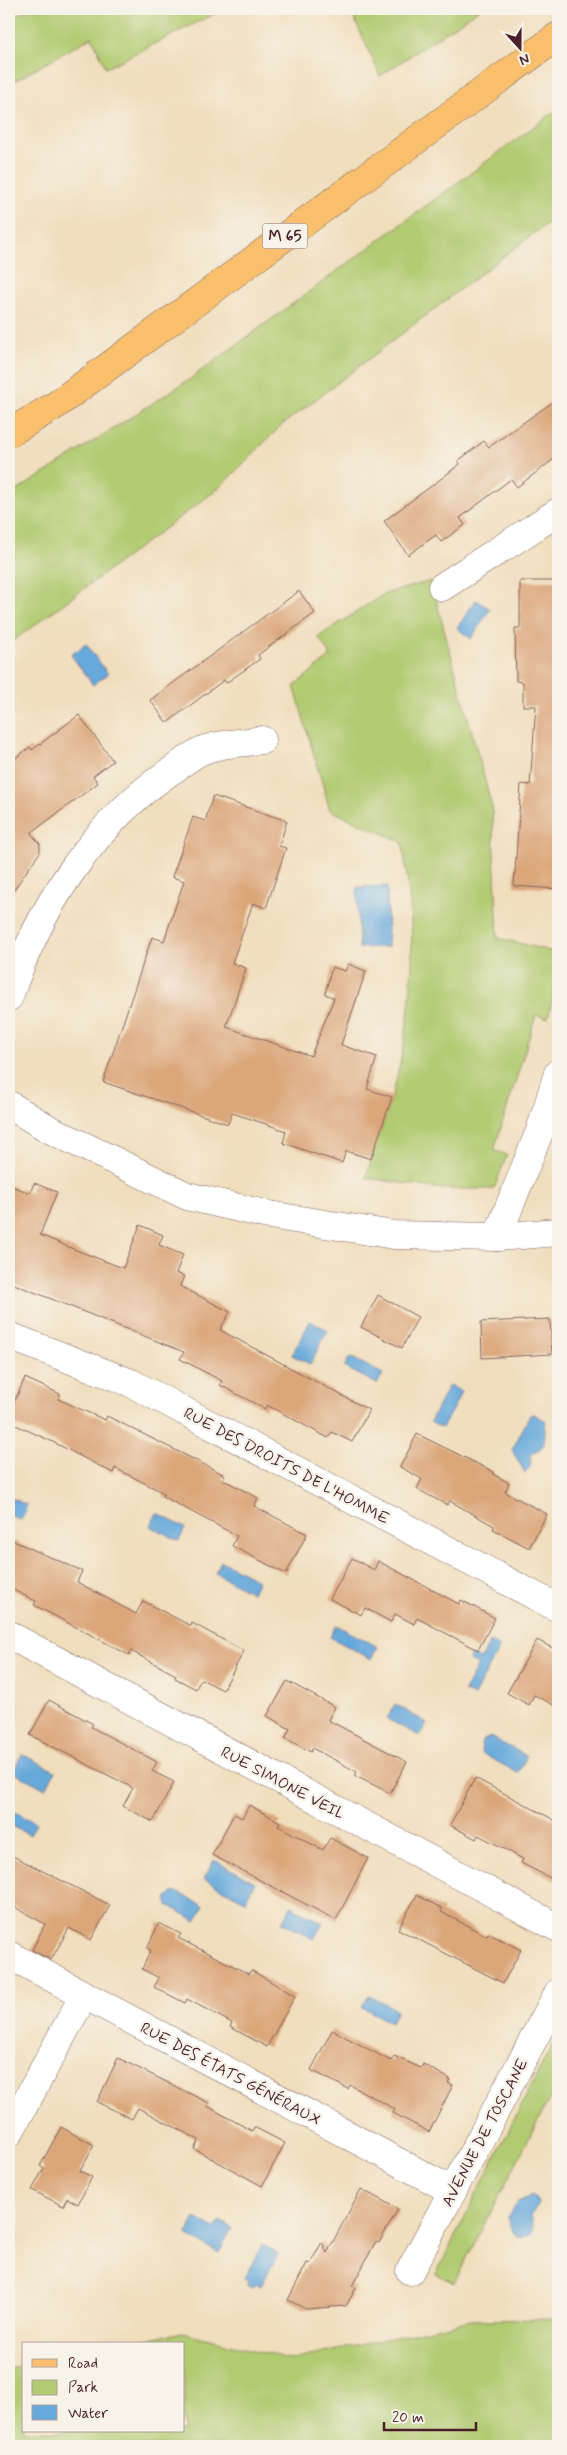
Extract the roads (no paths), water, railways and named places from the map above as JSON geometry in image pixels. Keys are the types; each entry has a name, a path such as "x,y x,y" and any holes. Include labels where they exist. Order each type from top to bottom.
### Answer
{"main road":[{"name":"M 65","path":"9,433 56,405 558,36"}],"street":[{"path":"442,588 558,512"},
{"path":"9,997 22,959 44,914 75,866 113,820 159,778 205,749 262,740"},
{"path":"497,1237 541,1128 558,1073"},
{"path":"9,1105 49,1129 187,1196 269,1216 394,1235 497,1237 558,1232"},
{"name":"RUE DES DROITS DE L'HOMME","path":"9,1336 131,1383 558,1608"},
{"name":"RUE SIMONE VEIL","path":"9,1635 558,1928"},
{"name":"RUE DES ÉTATS GÉNÉRAUX","path":"9,1955 453,2191"},
{"name":"AVENUE DE TOSCANE","path":"410,2271 558,1993"},
{"path":"9,2133 84,1995"}],"water":[{"path":"476,600 490,609 471,639 457,628"},
{"path":"86,644 108,674 93,685 71,655"},
{"path":"387,886 388,947 359,948 357,887"},
{"path":"310,1321 328,1330 310,1364 292,1355"},
{"path":"350,1357 383,1374 377,1384 344,1367"},
{"path":"449,1385 462,1392 442,1428 430,1422"},
{"path":"534,1414 546,1421 544,1443 542,1447 531,1455 530,1467 525,1473 512,1450 530,1415"},
{"path":"9,1497 27,1505 21,1520 9,1515"},
{"path":"157,1513 185,1528 179,1541 150,1526"},
{"path":"221,1561 258,1580 252,1593 215,1573"},
{"path":"336,1625 378,1647 371,1659 330,1637"},
{"path":"490,1642 500,1647 474,1696 464,1691 478,1665 469,1661 472,1655 481,1659"},
{"path":"395,1704 427,1723 419,1736 387,1719"},
{"path":"490,1737 527,1756 518,1773 481,1753 482,1741"},
{"path":"22,1754 55,1771 46,1789 13,1772"},
{"path":"9,1809 36,1823 30,1835 9,1825"},
{"path":"214,1860 255,1882 245,1901 204,1879"},
{"path":"175,1891 204,1906 196,1921 168,1905 166,1899"},
{"path":"291,1906 323,1923 314,1939 282,1922"},
{"path":"369,1995 397,2010 391,2023 362,2007"},
{"path":"532,2195 537,2199 539,2205 530,2216 533,2228 532,2234 520,2238 515,2235 508,2217 518,2202"},
{"path":"195,2218 215,2229 220,2221 232,2228 219,2253 186,2235"},
{"path":"262,2245 278,2254 261,2286 256,2284 253,2288 247,2285 249,2281 244,2278"}]}
